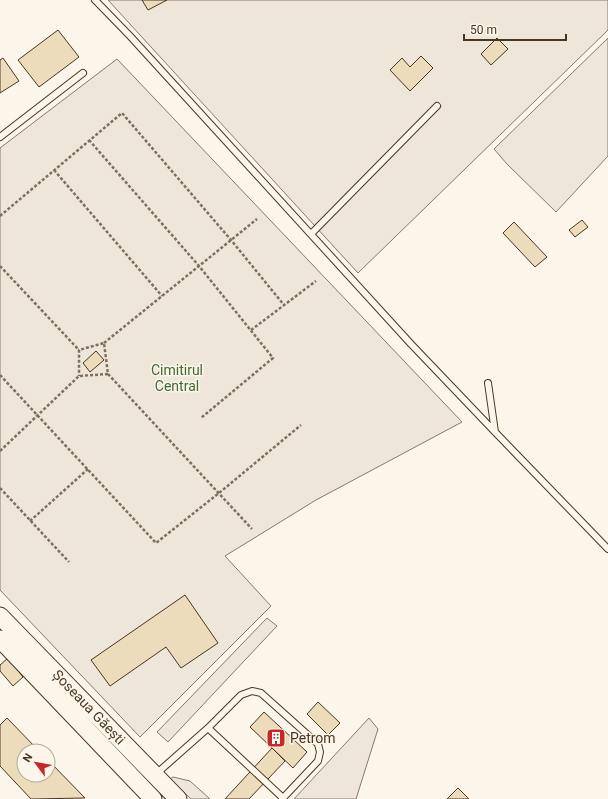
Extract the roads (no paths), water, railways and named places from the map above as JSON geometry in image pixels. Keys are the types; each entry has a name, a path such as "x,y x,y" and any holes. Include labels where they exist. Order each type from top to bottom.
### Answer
{"main road":[{"name":"Șoseaua Găești","path":"0,616 178,799"},
{"name":"Șoseaua Găești","path":"0,639 147,793"},
{"path":"147,793 155,775"}],"lane":[{"path":"95,0 130,36 406,338 608,549"},
{"path":"0,137 83,73"},
{"path":"311,234 437,106"},
{"path":"488,384 495,432"},
{"path":"155,775 208,728 241,695 252,691 261,693 318,744 320,752 318,761 282,799 208,728"}],"place":[{"name":"Petrom","path":"276,738"}],"park label":[{"name":"Cimitirul Central","path":"177,378"}]}
